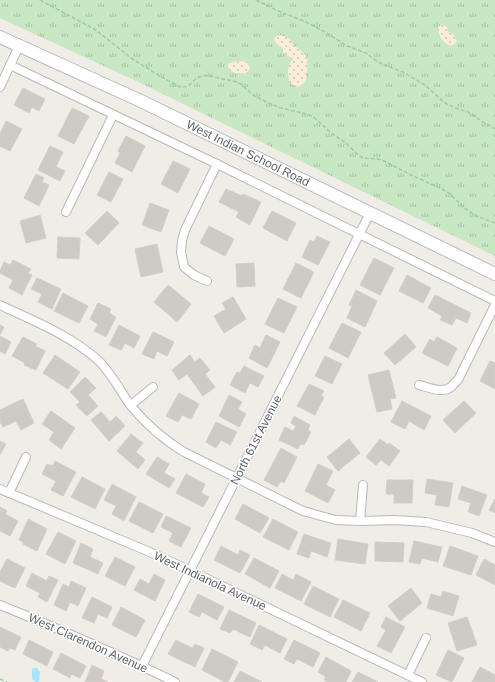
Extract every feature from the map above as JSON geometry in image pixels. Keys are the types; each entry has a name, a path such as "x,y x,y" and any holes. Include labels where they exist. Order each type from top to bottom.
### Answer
{"main road":[{"name":"West Indian School Road","path":"0,37 141,101 495,274"}],"street":[{"path":"0,87 19,46"},
{"name":"West Indian School Road","path":"10,65 217,164 495,301"},
{"path":"66,212 113,115"},
{"path":"206,281 194,275 184,267 181,252 182,241 185,230 217,164"},
{"name":"North 61st Avenue","path":"142,666 370,213"},
{"path":"0,305 74,342 87,352 110,374 131,405 171,444 184,452 303,511 336,520 394,520 426,522 472,533 495,542"},
{"path":"419,384 434,389 443,390 450,388 458,380 495,305"},
{"path":"131,405 153,387"},
{"path":"9,493 26,457"},
{"path":"360,521 363,485"},
{"name":"West Indianola Avenue","path":"0,489 190,570 422,682"},
{"name":"West Clarendon Avenue","path":"0,605 68,633 175,682"},
{"path":"408,675 426,638"}],"path":[{"path":"40,0 96,30 130,58 182,88 189,86 201,76 237,82 253,95 268,103 312,116 363,158 384,161 406,173 442,189 449,193 463,207 476,216 495,223"},
{"path":"256,0 306,22 326,32 347,46 366,53 378,62 403,72 425,85 445,103 468,112 495,129"},
{"path":"0,679 7,682"}],"green space":[{"path":"0,0 495,0 495,256 134,80 0,18"}],"sand":[{"path":"441,24 447,27 448,32 455,36 457,41 454,44 447,45 440,36 438,28"},
{"path":"279,35 288,38 307,58 306,78 304,83 298,87 289,83 288,71 290,62 294,59 283,52 282,48 275,42 274,39"},
{"path":"244,61 250,68 247,73 244,74 229,70 229,62"}],"water":[{"path":"37,668 40,672 38,682 32,679 32,669"}],"building":[{"path":"23,88 45,99 39,111 32,107 29,113 14,105"},
{"path":"72,108 89,116 74,144 58,136"},
{"path":"6,121 22,129 10,151 0,146 0,134"},
{"path":"126,136 145,146 132,172 115,163 120,153 118,151"},
{"path":"50,146 63,152 56,167 65,171 60,181 38,170"},
{"path":"173,161 190,169 178,193 161,184"},
{"path":"109,172 123,179 111,202 97,195"},
{"path":"36,174 44,178 42,182 49,185 39,206 24,198"},
{"path":"226,189 242,196 243,194 261,202 250,225 236,217 239,212 219,202"},
{"path":"150,203 169,210 161,232 142,225"},
{"path":"107,211 119,223 98,245 85,233"},
{"path":"272,211 296,223 287,241 263,228"},
{"path":"40,215 46,238 26,243 20,221"},
{"path":"209,226 234,239 225,256 200,243"},
{"path":"317,236 330,242 318,265 302,257 310,240 314,242"},
{"path":"58,237 80,238 79,259 57,258"},
{"path":"157,244 163,272 141,277 135,249"},
{"path":"374,258 394,268 380,295 360,285"},
{"path":"13,260 31,269 28,273 32,275 22,295 9,288 13,280 0,273 4,262 10,265"},
{"path":"254,263 255,286 237,287 236,264"},
{"path":"296,263 314,272 301,298 283,289"},
{"path":"407,275 431,288 423,303 399,291"},
{"path":"37,278 61,289 52,309 38,302 42,294 31,289"},
{"path":"168,285 191,304 177,322 154,302"},
{"path":"356,290 377,301 365,327 347,318 352,306 349,305"},
{"path":"63,293 88,306 79,323 54,311"},
{"path":"435,295 471,313 467,323 456,318 452,325 440,320 442,316 428,308"},
{"path":"233,297 246,319 224,333 214,316 226,309 222,303"},
{"path":"278,298 297,307 284,333 265,324"},
{"path":"98,303 111,309 109,313 116,317 106,337 94,331 98,324 90,319"},
{"path":"342,323 361,332 348,358 329,348"},
{"path":"0,325 4,327 0,335"},
{"path":"119,325 140,336 134,348 125,343 121,350 109,345"},
{"path":"153,332 174,342 167,356 157,351 154,359 142,354"},
{"path":"405,334 416,347 395,365 384,353"},
{"path":"266,335 280,342 267,368 249,358 255,345 260,348"},
{"path":"0,336 11,342 5,354 0,351"},
{"path":"23,337 37,344 35,346 45,351 36,370 24,365 25,363 12,356"},
{"path":"437,337 457,348 448,366 422,353 430,339 434,342"},
{"path":"55,355 80,372 68,389 43,373"},
{"path":"190,355 195,362 200,358 210,370 205,374 215,387 203,396 187,374 179,380 172,370"},
{"path":"325,356 342,364 332,384 315,376"},
{"path":"490,361 495,363 495,389 480,381"},
{"path":"244,366 264,376 258,387 250,383 245,393 230,385 237,372 240,373"},
{"path":"389,370 396,398 390,399 392,409 377,412 368,375"},
{"path":"85,377 96,388 88,395 98,406 87,416 76,405 80,402 70,392"},
{"path":"309,384 324,391 321,396 324,397 315,415 297,406"},
{"path":"179,393 199,404 191,419 182,415 178,422 166,416"},
{"path":"229,395 242,402 238,409 246,414 239,427 219,416"},
{"path":"23,399 34,423 21,430 16,421 3,427 0,422 0,410"},
{"path":"402,401 431,416 424,430 409,421 405,429 391,422"},
{"path":"464,401 476,413 455,433 443,420"},
{"path":"51,411 75,428 61,449 49,440 54,432 42,424"},
{"path":"101,412 110,422 116,416 125,426 109,441 91,420"},
{"path":"294,416 310,425 308,430 311,432 304,445 301,444 298,449 279,440 285,427 293,431 296,426 291,423"},
{"path":"216,422 237,432 230,445 221,440 216,448 206,442"},
{"path":"131,434 143,443 136,452 145,460 138,469 117,451"},
{"path":"349,439 360,453 338,471 327,457"},
{"path":"380,439 388,445 389,443 400,451 389,466 381,460 376,465 366,457"},
{"path":"0,441 6,444 0,455"},
{"path":"281,448 297,457 284,483 281,481 277,487 264,480"},
{"path":"157,457 169,464 164,473 175,479 169,488 146,474"},
{"path":"55,461 76,472 63,496 51,490 56,481 42,474 47,464 53,466"},
{"path":"318,464 333,471 326,485 335,490 328,503 305,491"},
{"path":"186,474 205,484 201,493 209,497 203,507 176,493"},
{"path":"82,477 105,489 95,509 71,497"},
{"path":"427,479 453,483 449,507 435,505 437,495 425,493"},
{"path":"387,480 413,480 412,503 394,503 394,494 386,494"},
{"path":"112,484 136,497 124,521 112,514 116,506 104,500"},
{"path":"462,486 487,495 479,516 468,512 471,503 458,499"},
{"path":"495,499 495,513 489,510"},
{"path":"139,502 163,514 153,533 129,521"},
{"path":"243,504 269,518 260,533 235,519"},
{"path":"0,507 7,511 5,514 18,521 10,536 0,531"},
{"path":"166,516 191,528 181,547 169,541 173,533 161,527"},
{"path":"28,519 47,529 37,551 23,544 23,542 19,540"},
{"path":"273,519 298,532 289,550 263,537"},
{"path":"58,532 76,541 65,564 46,554"},
{"path":"304,534 331,543 327,557 311,551 309,558 297,554"},
{"path":"338,539 368,544 365,564 335,560"},
{"path":"414,541 442,547 438,562 422,558 420,564 409,562"},
{"path":"375,542 404,543 403,562 375,561"},
{"path":"81,543 93,549 90,557 103,563 98,574 73,563"},
{"path":"221,546 238,555 240,550 250,555 240,573 214,560"},
{"path":"450,546 478,556 471,575 443,566"},
{"path":"115,557 135,567 125,586 105,576"},
{"path":"254,558 279,571 270,588 245,574"},
{"path":"7,559 25,568 15,588 0,581 0,572"},
{"path":"484,559 495,565 495,585 476,575"},
{"path":"32,573 47,581 49,576 58,580 47,602 38,597 40,593 26,586"},
{"path":"154,574 165,580 155,601 134,590 140,579 149,584"},
{"path":"282,574 293,580 296,574 311,582 301,601 275,588"},
{"path":"71,581 86,588 78,606 70,602 66,611 54,605 63,584 69,587"},
{"path":"313,586 339,599 330,617 304,604"},
{"path":"411,588 422,603 400,621 388,606"},
{"path":"443,591 459,596 453,616 427,608 431,594 441,597"},
{"path":"198,594 224,607 217,620 202,612 199,617 189,612"},
{"path":"92,597 112,607 107,618 98,614 94,623 82,618"},
{"path":"343,600 370,613 361,631 334,617"},
{"path":"121,607 145,620 136,637 112,625"},
{"path":"229,610 256,623 250,637 233,629 230,633 220,629"},
{"path":"386,617 405,627 391,653 377,646 386,630 381,627"},
{"path":"467,617 477,645 457,651 448,623"},
{"path":"259,625 287,639 280,653 265,645 262,650 250,644"},
{"path":"0,627 21,637 15,650 10,648 8,651 0,647"},
{"path":"29,640 53,652 47,666 23,654"},
{"path":"176,640 192,648 195,644 204,648 195,667 168,654"},
{"path":"294,640 320,653 313,667 297,659 294,664 284,659"},
{"path":"212,649 238,662 228,682 225,682 202,670"},
{"path":"448,650 464,658 452,682 436,675"},
{"path":"61,653 86,666 80,678 71,674 70,678 53,669"},
{"path":"326,657 351,671 346,682 328,682 324,680 326,677 318,672"},
{"path":"92,665 104,671 101,679 108,682 85,682"},
{"path":"480,667 495,675 495,682 472,682"},
{"path":"240,671 262,682 234,682"},
{"path":"358,672 378,682 352,682"}]}
